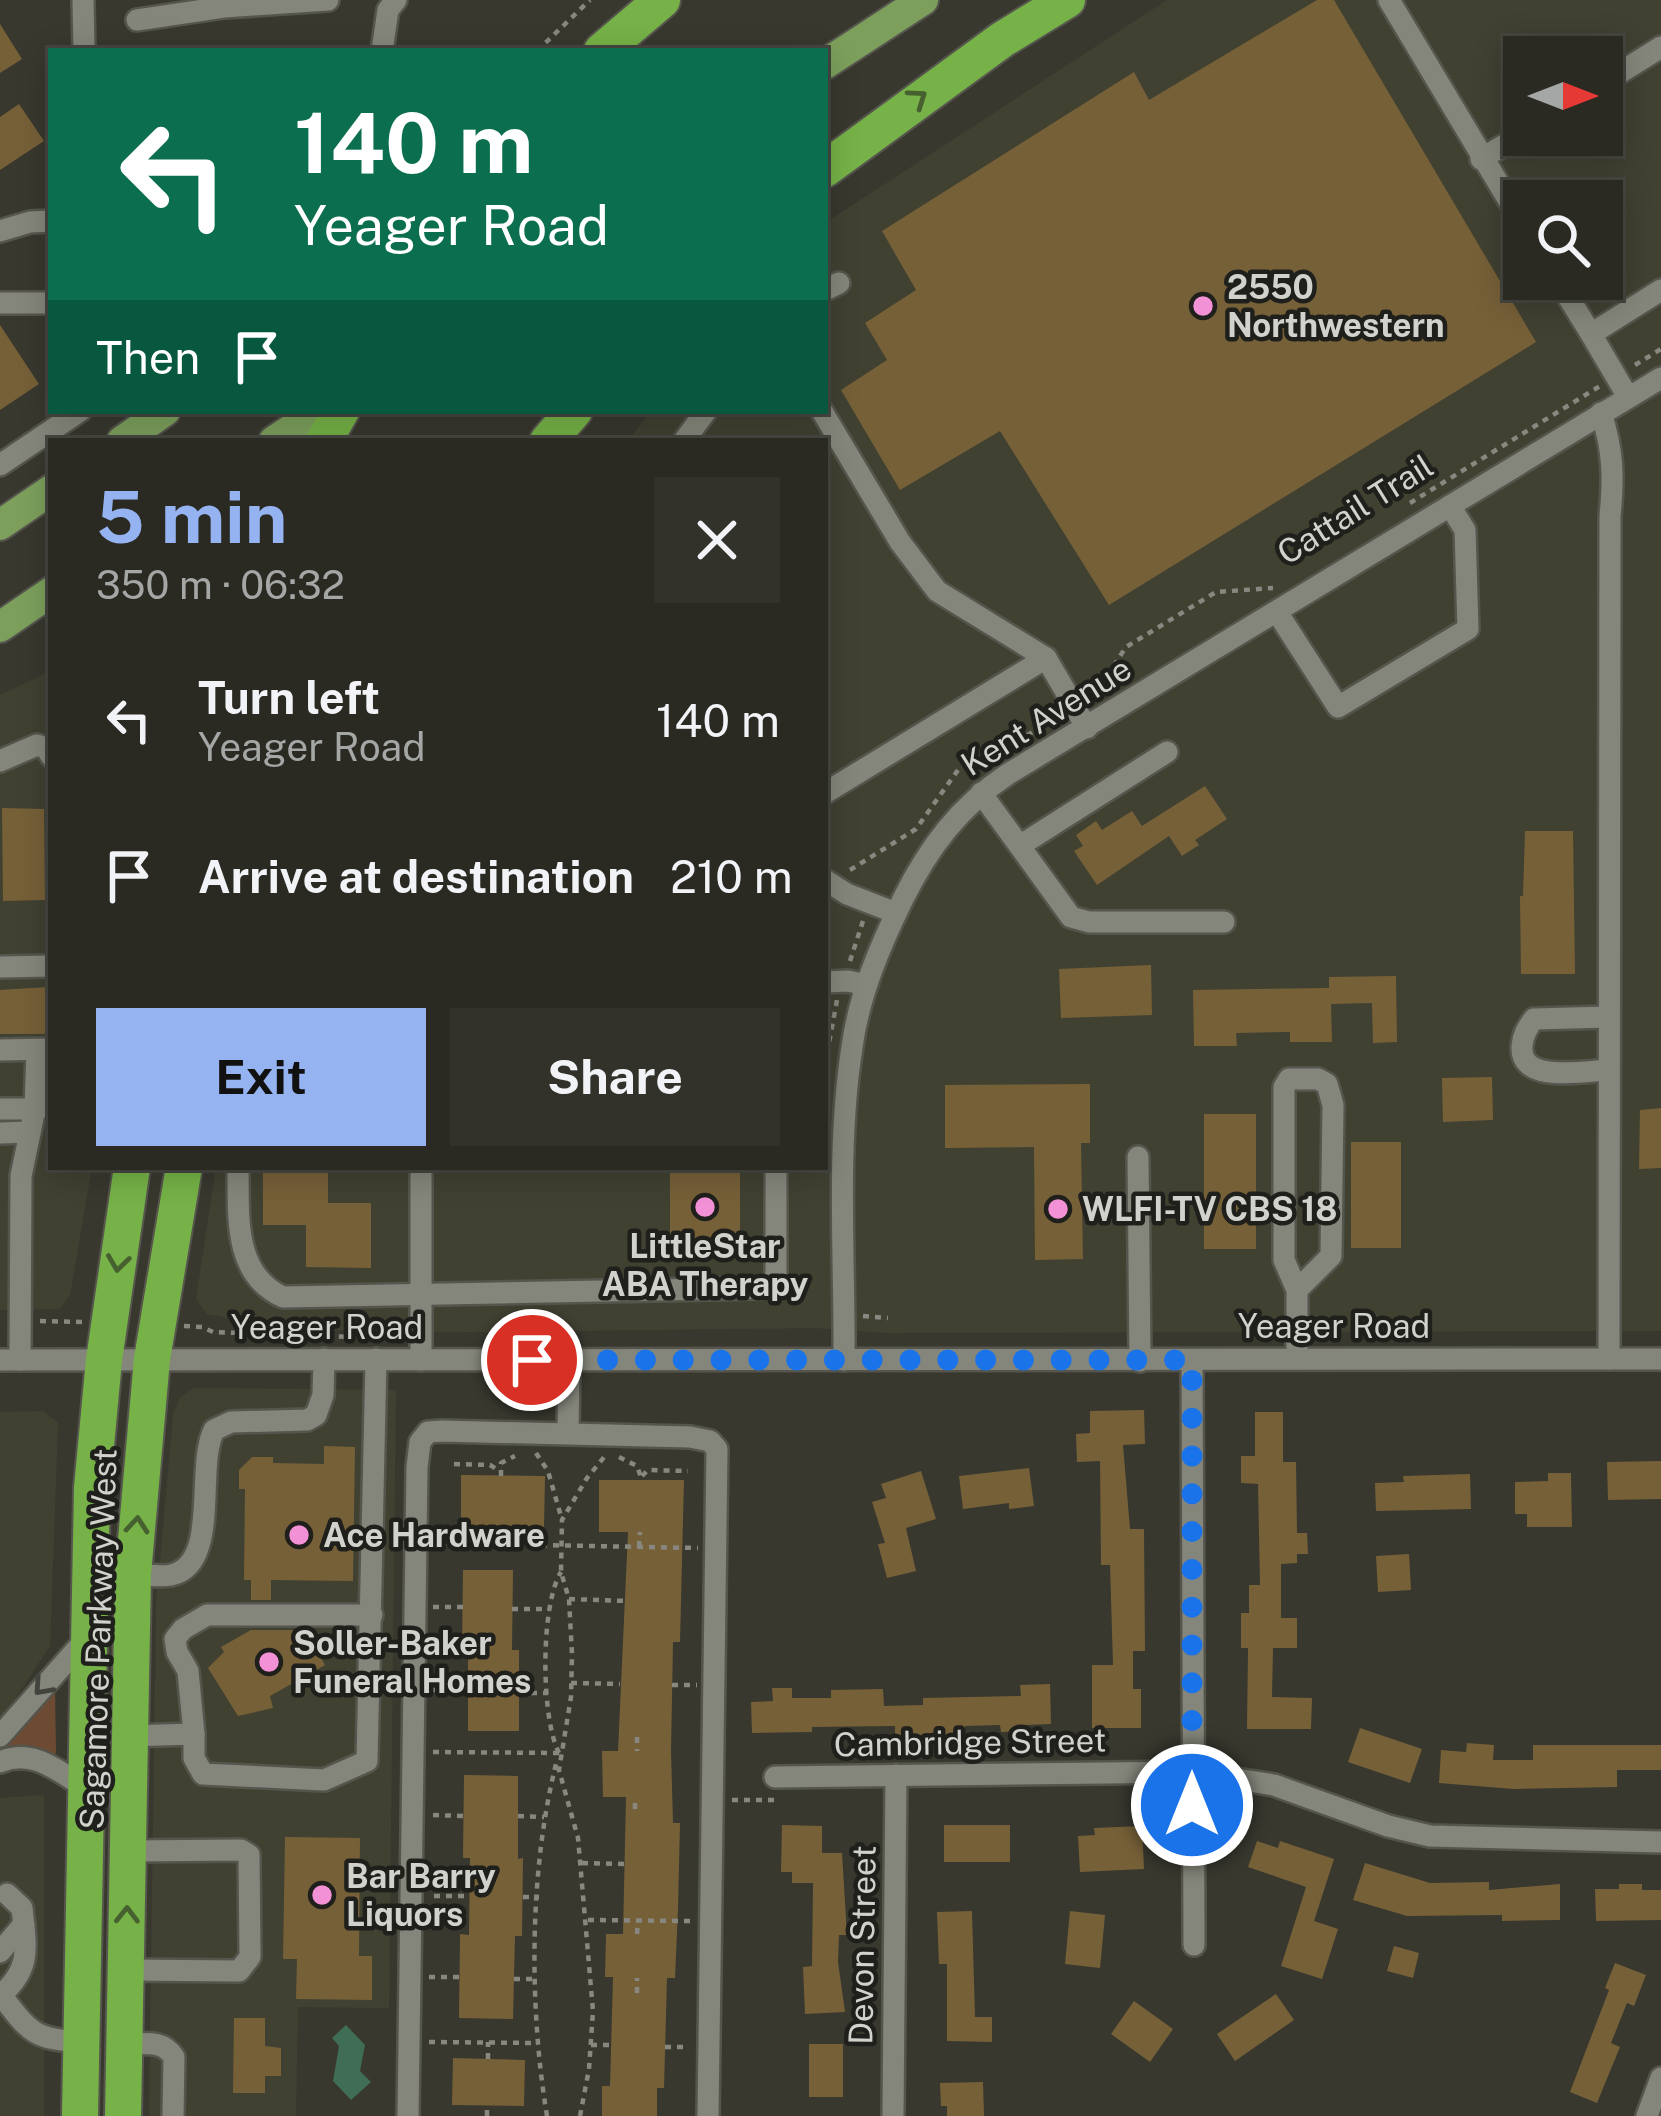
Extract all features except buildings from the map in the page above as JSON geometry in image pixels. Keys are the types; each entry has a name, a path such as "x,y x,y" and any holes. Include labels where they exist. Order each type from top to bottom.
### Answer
{"highway":[{"path":"606,48 662,0"},
{"path":"828,167 1003,39 1067,0"},
{"path":"551,438 571,414"},
{"name":"Sagamore Parkway West","path":"80,2116 92,1488 104,1360 132,1170"},
{"name":"Sagamore Parkway West","path":"123,2116 133,1574 152,1359 184,1170"}],"main road":[{"path":"828,62 923,0"},
{"path":"126,438 161,414"},
{"path":"278,438 314,414"},
{"path":"0,525 48,492"},
{"path":"0,627 48,594"}],"street":[{"path":"83,0 84,48"},
{"path":"137,20 224,7 328,0"},
{"path":"1389,0 1503,193"},
{"path":"382,48 389,3"},
{"path":"1623,71 1661,47"},
{"path":"1481,159 1503,146"},
{"path":"0,231 48,221"},
{"path":"1591,334 1661,290"},
{"path":"1570,300 1628,397"},
{"path":"0,303 48,303"},
{"name":"Kent Avenue","path":"844,1360 846,1106 852,1045 866,986 896,913 925,856 958,814 980,793 1661,378"},
{"path":"1601,413 1613,449 1614,479 1610,539 1609,1360"},
{"path":"0,465 76,414"},
{"path":"824,414 928,581 1046,658 1088,728"},
{"path":"1277,612 1338,707 1468,629 1465,530 1450,506"},
{"path":"828,791 1046,658"},
{"path":"0,761 37,745 48,751"},
{"path":"1021,845 1167,752"},
{"path":"980,793 1071,917 1089,922 1224,922"},
{"path":"828,882 896,913"},
{"path":"0,967 48,966"},
{"path":"828,982 866,986"},
{"path":"1608,1017 1534,1019 1525,1030 1521,1053 1527,1066 1539,1071 1608,1070"},
{"path":"0,1050 44,1050 43,1107 29,1132 21,1176 11,1280 10,1360"},
{"path":"1297,1290 1331,1256 1333,1105 1327,1084 1318,1079 1289,1079 1284,1087 1284,1260 1297,1290 1298,1359"},
{"path":"0,1109 43,1107"},
{"path":"0,1133 29,1132"},
{"path":"1138,1157 1140,1360"},
{"path":"238,1170 239,1234 250,1268 284,1297 766,1288 773,1285 776,1273 776,1170"},
{"path":"421,1170 421,1360"},
{"path":"372,1615 207,1615 183,1629 176,1639 177,1652 188,1671 194,1758 203,1774 324,1780 362,1765 369,1752 372,1615 373,1348"},
{"name":"Yeager Road","path":"10,1360 324,1360 373,1348 421,1360 1661,1358"},
{"path":"133,1574 169,1576 192,1563 201,1546 206,1451 214,1430 232,1422 307,1420 316,1415 323,1394 324,1360"},
{"path":"568,1433 569,1360"},
{"path":"1192,1360 1194,1945"},
{"path":"408,2116 416,1467 420,1442 428,1432 710,1441 717,1449 708,2116"},
{"path":"0,1736 86,1639"},
{"path":"129,1736 194,1734"},
{"path":"0,1762 39,1759 84,1787"},
{"name":"Cambridge Street","path":"775,1778 1192,1772 1274,1785 1388,1826 1430,1835 1661,1842"},
{"name":"Devon Street","path":"893,2116 896,1775"},
{"path":"127,1970 239,1971 250,1957 249,1855 225,1849 128,1851"},
{"path":"7,1894 22,1908 23,1972 1,1996 28,2030 55,2040 82,2042"},
{"path":"0,1952 24,1924"},
{"path":"124,2044 163,2044 174,2057 172,2116"},
{"path":"1646,2116 1661,2078"}],"path":[{"path":"540,48 590,0"},
{"path":"1632,367 1661,349"},
{"name":"Cattail Trail","path":"1396,512 1592,391"},
{"name":"Cattail Trail","path":"1093,696 1126,647 1216,592 1266,590 1285,580"},
{"path":"848,871 916,829 971,759 1011,745 1055,718"},
{"path":"851,958 865,923 857,916"},
{"path":"828,1048 835,1009"},
{"path":"866,1316 888,1318"},
{"path":"39,1321 78,1322"},
{"path":"193,1327 373,1348"},
{"path":"454,1464 490,1465 501,1474 503,1461 531,1448 548,1472 562,1520 561,1572 569,1599 571,1683 566,1731 544,1816 536,1979 548,2116"},
{"path":"562,1520 586,1478 609,1452 637,1466 642,1478 648,1470 688,1472"},
{"path":"500,1526 500,1544"},
{"path":"640,1532 640,1547"},
{"path":"416,1543 717,1549"},
{"path":"561,1572 550,1609 548,1693 559,1770 582,1863 588,1920 592,2045 580,2116"},
{"path":"569,1599 627,1601"},
{"path":"415,1606 463,1607"},
{"path":"512,1609 550,1609"},
{"path":"571,1683 620,1684"},
{"path":"414,1690 468,1691"},
{"path":"519,1693 548,1693"},
{"path":"637,1737 637,1751"},
{"path":"413,1751 559,1753"},
{"path":"713,1799 774,1800 775,1778"},
{"path":"635,1797 635,1809"},
{"path":"412,1815 463,1816"},
{"path":"518,1816 544,1816"},
{"path":"582,1863 625,1864"},
{"path":"411,1896 470,1896"},
{"path":"523,1897 539,1897"},
{"path":"588,1920 711,1922"},
{"path":"638,1921 638,1934"},
{"path":"410,1977 460,1977"},
{"path":"637,1994 638,1978"},
{"path":"514,1979 536,1979"},
{"path":"409,2042 538,2043"},
{"path":"488,2042 488,2059"},
{"path":"592,2045 611,2045"},
{"path":"487,2116 488,2106"}],"shaded area":[{"path":"1167,0 1661,0 1661,1331 886,1333 815,1328 394,1333 278,1327 207,1314 196,1299 216,1170 828,1170 828,438 630,438 649,414 828,414 828,221"},
{"path":"48,672 48,1170 91,1170 70,1295 60,1309 0,1310 0,695"},
{"path":"194,1388 396,1390 389,2008 298,2007 296,2116 149,2116 156,1607 173,1414 180,1398"},
{"path":"43,1411 58,1423 50,1646 0,1722 0,1412"},
{"path":"55,1689 56,1753 50,1756 23,1746 0,1750 0,1744"},
{"path":"44,1795 44,2116 0,2116 0,1798"},
{"path":"346,2025 365,2045 360,2071 371,2082 351,2100 333,2081 339,2046 332,2038"}],"place":[{"name":"2550 Northwestern","path":"1203,306"},
{"name":"LittleStar ABA Therapy","path":"705,1207"},
{"name":"WLFI-TV CBS 18","path":"1058,1209"},
{"name":"Ace Hardware","path":"299,1535"},
{"name":"Soller-Baker Funeral Homes","path":"269,1662"},
{"name":"Bar Barry Liquors","path":"322,1895"}],"route":[{"path":"532,1360 1192,1360 1192,1805"}]}
